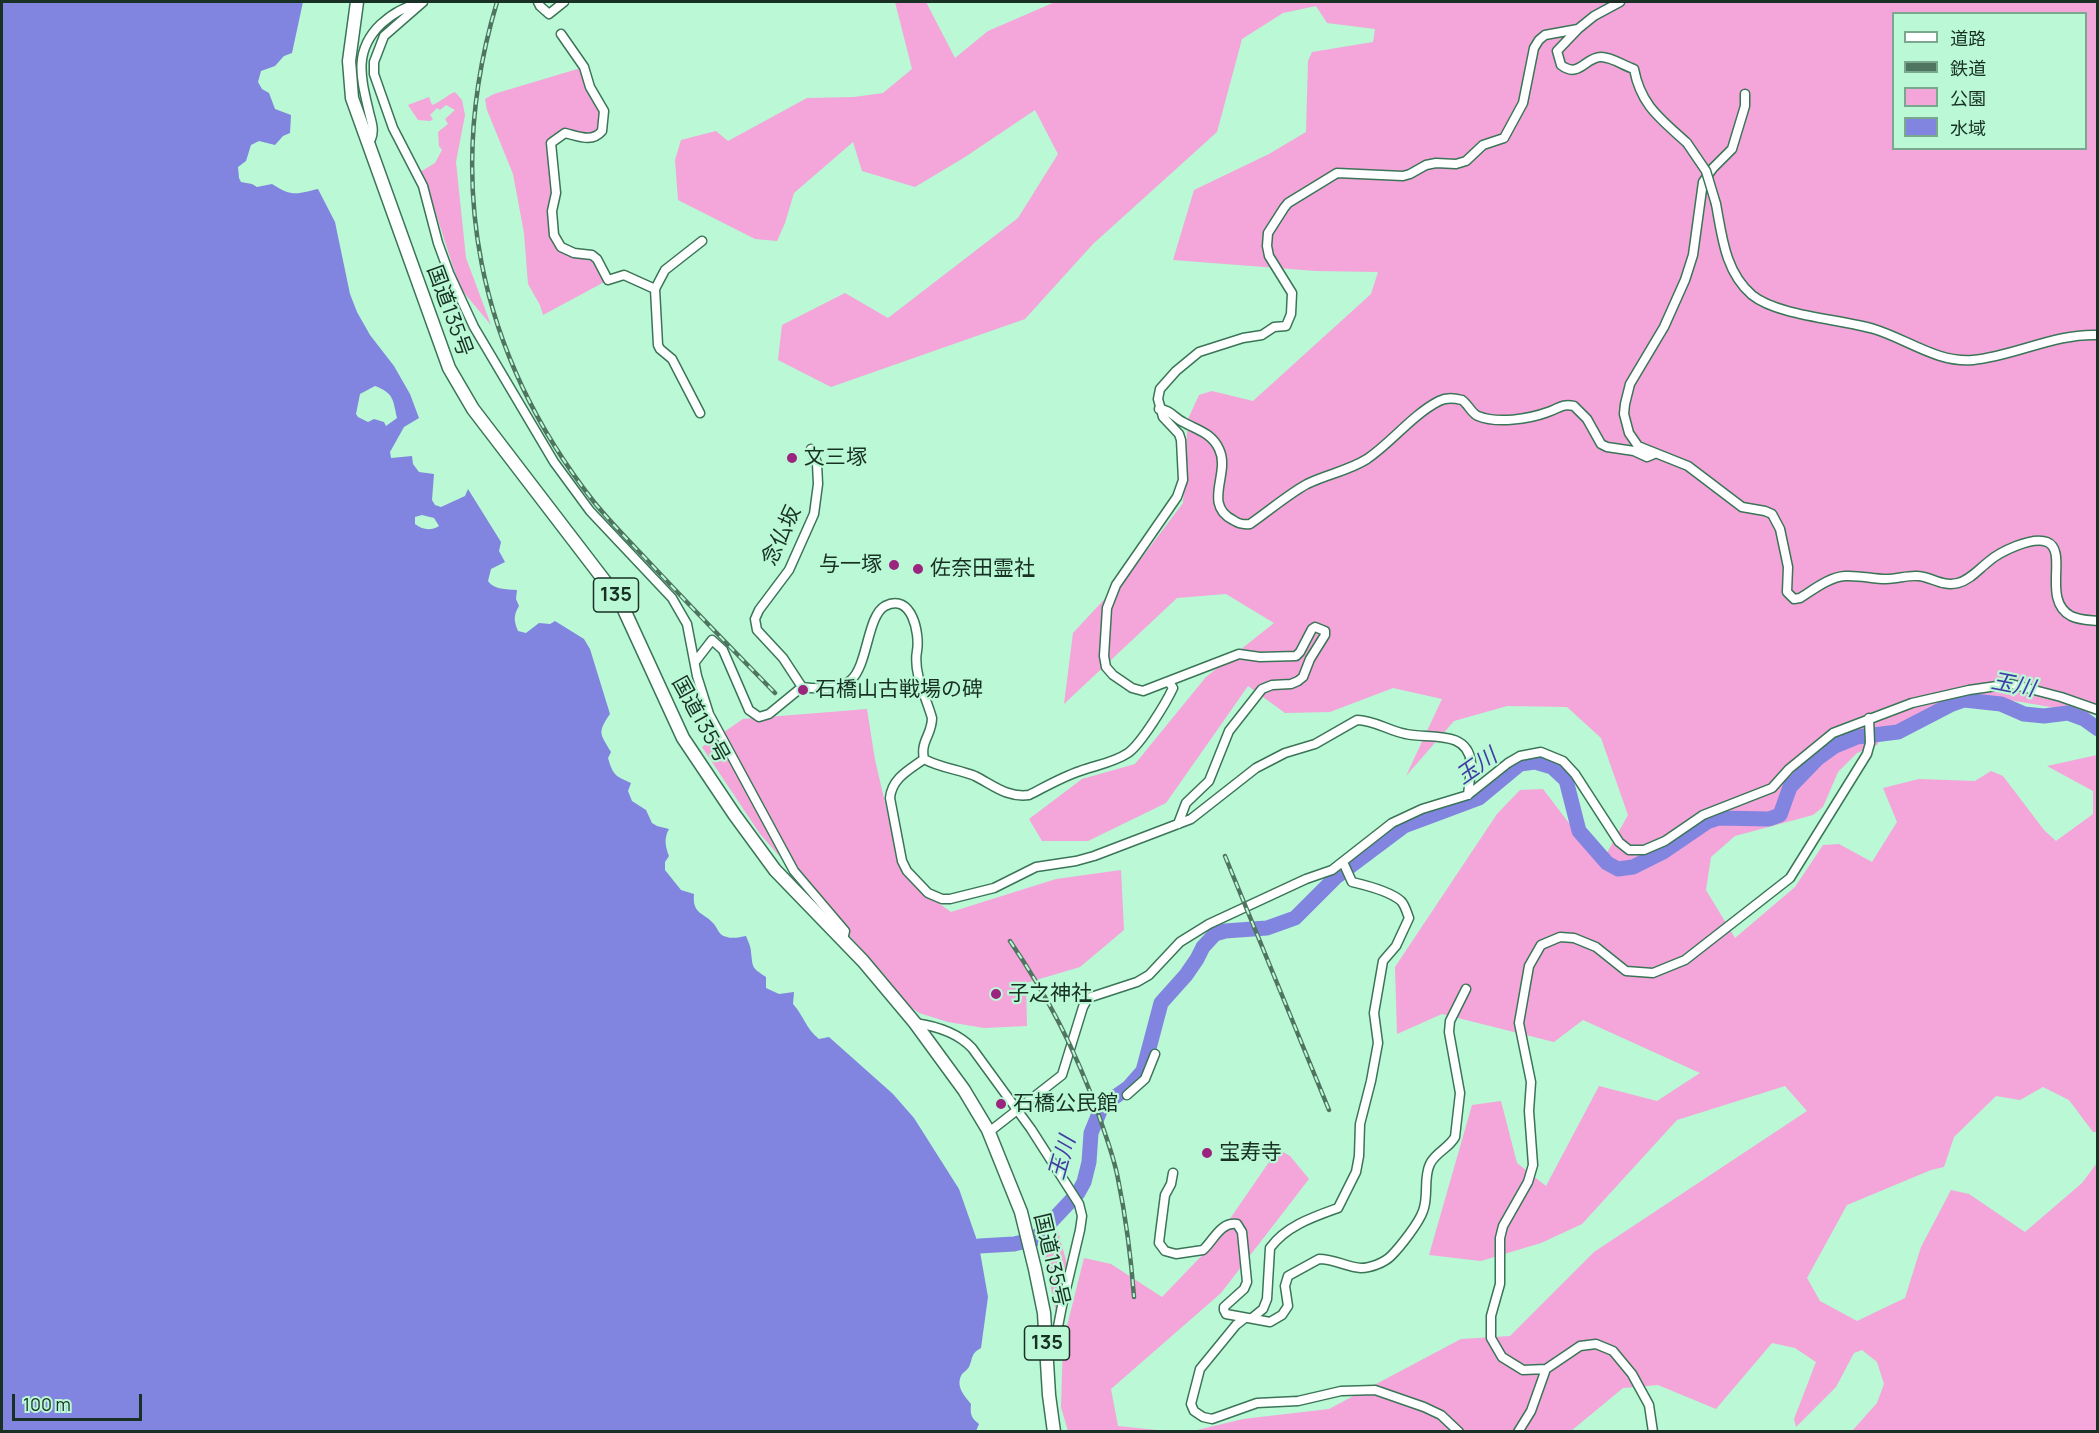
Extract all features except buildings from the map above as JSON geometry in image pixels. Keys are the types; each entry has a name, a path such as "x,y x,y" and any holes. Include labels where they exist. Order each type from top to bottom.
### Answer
{"highway":[{"name":"国道135号","path":"357,2 349,61 349,82 356,110 441,348 463,394 484,425 620,601 682,738 734,814 775,870 843,940 915,1023 958,1082 991,1136 1025,1227 1032,1256 1044,1313 1054,1431"}],"street":[{"path":"367,141 371,139 373,129 360,70 364,49 373,31 389,17 402,8 422,2"},
{"path":"422,2 384,36 374,62 374,74 393,128 423,186 446,265 474,327 554,462 590,511 681,610 691,636 702,695 709,714 794,871 845,931 843,940"},
{"path":"538,2 549,14 564,2"},
{"path":"1620,2 1594,16 1578,29 1557,51 1558,60 1565,69 1571,70 1596,57 1604,57 1634,69 1641,94 1648,106 1687,143 1706,171 1732,271 1752,295 1769,305 1787,311 1876,329 1954,361 1975,360 2066,338 2097,335"},
{"path":"1178,824 1186,803 1209,781 1230,731 1262,689 1272,685 1292,684 1303,676 1310,659 1323,639 1324,631 1318,627 1312,629 1296,656 1260,657 1239,654 1143,691 1132,688 1108,670 1104,661 1107,608 1116,585 1177,497 1183,480 1181,440 1179,434 1163,417 1159,409 1160,389 1199,352 1243,338 1262,335 1274,327 1286,326 1293,303 1292,293 1269,256 1267,246 1268,233 1288,203 1337,173 1403,176 1426,165 1456,165 1466,161 1483,145 1504,138 1512,126 1523,103 1534,48 1539,40 1545,34 1578,29"},
{"path":"561,34 584,67 590,87 604,111 604,121 602,131 593,137 580,138 565,133 551,143 556,193 552,211 554,235 561,247 574,254 592,255 597,259 609,280 624,275 655,290"},
{"path":"1745,94 1745,106 1732,149 1703,182 1693,255 1682,290 1664,327 1630,384 1624,404 1624,414 1634,441 1654,454 1677,460 1688,466 1742,507 1772,514 1780,530 1788,567 1787,592 1794,599 1846,576 1888,579 1921,576 1941,584 1959,583 2011,548 2039,541 2052,545 2055,552 2055,589 2060,605 2070,616 2097,621"},
{"path":"700,413 672,359 658,345 655,290 665,270 702,241"},
{"path":"1159,409 1165,409 1183,422 1209,435 1215,442 1223,460 1217,499 1219,506 1229,519 1242,525 1250,524 1307,484 1351,468 1369,457 1416,417 1439,401 1446,399 1462,400 1477,416 1496,419 1520,420 1549,412 1560,406 1574,406 1587,419 1600,444 1634,451 1647,457 1654,454"},
{"name":"念仏坂","path":"802,687 783,658 757,630 755,619 759,610 789,570 814,514 818,484 816,463 811,449"},
{"path":"695,662 712,640 723,650 749,710 759,717 769,714 802,687 843,685 851,680 858,671 877,613 885,606 895,603 903,604 911,614 917,628 919,643 916,662 932,718 932,725 923,743 924,759 934,765 975,777 1007,793 1021,796 1029,795 1078,771 1108,763 1128,753 1136,746 1168,698 1173,688 1169,682"},
{"path":"991,1136 1017,1109 1062,1075 1083,1007 1088,998 1137,982 1149,975 1180,942 1209,924 1306,879 1332,870 1392,824 1422,809 1468,795 1508,763 1521,756 1548,753 1563,761 1570,767 1619,842 1629,850 1644,850 1665,841 1703,815 1772,788 1789,769 1833,733 1869,723 1902,706 1948,694 2011,684 2097,710"},
{"path":"924,759 896,780 891,789 891,798 902,861 907,871 928,893 942,900 994,888 1036,867 1094,856 1191,819 1257,768 1285,753 1315,744 1357,720 1364,720 1418,737 1447,737 1457,740 1467,752 1471,762 1468,795"},
{"path":"1653,1431 1649,1406 1632,1374 1613,1351 1596,1344 1581,1346 1546,1369 1523,1370 1502,1357 1491,1338 1490,1326 1500,1284 1500,1238 1503,1226 1528,1182 1533,1165 1529,1125 1530,1082 1519,1023 1527,973 1533,955 1540,945 1560,937 1567,937 1596,947 1626,971 1653,973 1685,960 1790,878 1867,754 1870,743 1869,723"},
{"path":"1343,862 1352,882 1367,885 1398,899 1403,903 1409,918 1396,946 1383,961 1374,1013 1378,1043 1360,1124 1356,1172 1338,1208 1296,1225 1270,1248 1267,1299 1263,1309 1236,1325 1200,1369 1191,1404 1194,1411 1203,1417 1212,1419 1257,1403 1298,1401 1341,1391 1375,1390 1441,1415 1459,1431"},
{"path":"1173,1173 1171,1184 1165,1195 1160,1246 1167,1253 1199,1251 1206,1247 1226,1225 1237,1224 1242,1232 1247,1282 1244,1289 1227,1304 1224,1310 1226,1314 1270,1322 1286,1311 1288,1300 1285,1281 1291,1273 1319,1259 1360,1268 1384,1261 1391,1256 1419,1219 1424,1210 1428,1168 1431,1161 1455,1137 1461,1093 1449,1032 1450,1020 1466,989"},
{"path":"915,1023 936,1026 967,1043 986,1065 1017,1109 1079,1204 1082,1216 1080,1230 1055,1342 1047,1355"},
{"path":"1127,1095 1144,1079 1155,1054"},
{"path":"1518,1431 1531,1412 1546,1369"}],"green space":[{"path":"895,2 926,2 955,58 988,31 1055,2 2097,2 2097,715 1974,694 1887,729 1877,745 1857,753 1838,772 1823,807 1813,815 1735,836 1711,857 1706,890 1735,938 1795,887 1823,845 1839,844 1872,862 1897,822 1883,788 1919,779 1975,781 1991,771 2003,776 2044,830 2056,841 2093,814 2093,791 2047,766 2097,755 2097,1132 2093,1132 2069,1100 2043,1087 2020,1100 1996,1096 1954,1137 1944,1167 1931,1170 1847,1205 1807,1278 1820,1301 1857,1321 1905,1298 1921,1247 1951,1190 1969,1194 2025,1232 2082,1183 2097,1163 2097,1431 1852,1431 1877,1403 1884,1384 1877,1362 1862,1350 1854,1353 1836,1387 1796,1427 1794,1419 1816,1362 1795,1348 1772,1343 1716,1409 1658,1385 1623,1388 1571,1431 1193,1431 1243,1419 1329,1409 1461,1339 1510,1336 1594,1252 1807,1111 1785,1086 1677,1120 1582,1224 1541,1243 1481,1261 1429,1255 1472,1105 1501,1101 1517,1163 1546,1186 1599,1086 1657,1101 1700,1073 1583,1020 1554,1042 1442,1014 1397,1034 1395,967 1497,814 1520,790 1543,789 1584,843 1603,860 1628,815 1601,738 1567,707 1507,706 1454,721 1406,776 1442,699 1393,688 1330,712 1285,713 1248,686 1166,803 1088,841 1042,841 1029,819 1082,779 1135,764 1206,677 1274,623 1226,594 1177,598 1064,704 1073,633 1137,564 1183,503 1188,419 1199,395 1212,391 1253,401 1371,294 1378,272 1316,271 1173,260 1194,190 1269,154 1306,132 1308,61 1312,52 1373,42 1375,29 1327,23 1316,6 1283,13 1242,39 1217,132 1093,244 1025,319 831,387 778,360 782,325 845,293 888,318 1018,218 1058,154 1035,110 915,187 862,171 853,142 794,193 777,241 755,239 678,200 675,160 681,140 716,131 728,141 807,98 854,97 883,93 912,69"},
{"path":"584,67 601,103 599,135 572,134 551,143 555,170 552,211 561,247 592,255 608,280 543,315 528,284 524,233 513,174 487,110 485,99 494,94"},
{"path":"455,92 462,100 465,115 456,162 466,258 491,325 460,288 420,172 435,163 442,150 439,146 438,132 448,124 445,119 455,110 446,105 440,110 437,108 430,115 433,119 430,121 418,120 408,105 429,97 432,105"},
{"path":"867,709 875,760 895,845 926,894 951,912 1056,879 1121,870 1124,930 1080,967 1026,983 1027,1026 984,1028 948,1022 919,1013 899,999 872,961 760,834 702,747 743,719"},
{"path":"1278,1149 1290,1156 1309,1179 1221,1293 1111,1389 1118,1426 1167,1431 1068,1431 1061,1407 1063,1342 1084,1258 1111,1264 1162,1297 1212,1245"},
{"path":"1058,1231 1067,1264 1056,1312 1042,1246"}],"water":[{"path":"2,2 303,2 292,53 284,56 275,66 261,71 258,82 262,89 269,93 275,109 291,115 290,133 283,136 275,145 259,141 251,145 246,161 238,167 239,178 241,182 257,187 272,184 290,193 318,189 335,222 350,294 357,312 370,335 394,366 410,394 419,418 404,427 390,452 391,458 412,456 413,464 419,472 434,474 432,500 435,505 441,507 465,496 468,489 501,542 499,551 505,562 491,569 488,581 497,588 517,590 516,599 519,606 515,618 518,631 526,633 539,623 550,624 555,621 584,639 590,649 610,714 603,725 602,733 611,752 608,758 610,764 615,774 631,783 628,791 632,801 646,810 652,823 669,829 666,842 669,856 665,862 665,870 681,890 694,894 697,910 714,924 722,935 731,938 746,936 754,967 766,977 766,988 779,994 794,992 793,1004 815,1035 819,1039 829,1037 893,1094 914,1118 959,1189 979,1246 988,1297 981,1348 974,1354 959,1382 961,1390 971,1404 972,1416 979,1424 976,1431 2,1431","holes":["375,386 386,391 393,402 397,418 386,426 384,422 374,419 368,422 356,414 360,394","422,515 434,518 439,526 430,529 418,526 415,524 415,517"]}],"waterway":[{"name":"玉川","path":"979,1246 1014,1244 1035,1239 1078,1193 1084,1182 1089,1162 1091,1133 1100,1111 1105,1104 1129,1087 1143,1071 1161,1003 1186,975 1203,947 1215,934 1225,931 1267,928 1295,918 1336,877 1404,826 1479,798 1520,764 1535,762 1552,767 1566,780 1579,831 1607,863 1618,869 1633,867 1663,852 1707,822 1719,818 1769,819 1780,815 1790,787 1817,759 1835,746 1857,737 1898,732 1964,700 2001,704 2024,714 2044,716 2068,713 2084,719 2098,729"}],"railway":[{"path":"497,2 481,69 473,135 473,200 482,264 498,326 522,387 554,445 594,502 775,693"},
{"path":"1225,856 1329,1110"},
{"path":"1010,941 1037,982 1060,1024 1098,1113 1118,1179 1128,1238 1134,1297"}],"place":[{"name":"文三塚","path":"792,458"},
{"name":"与一塚","path":"894,565"},
{"name":"佐奈田霊社","path":"918,569"},
{"name":"石橋山古戦場の碑","path":"803,690"},
{"name":"子之神社","path":"996,994"},
{"name":"石橋公民館","path":"1001,1104"},
{"name":"宝寿寺","path":"1207,1153"}]}
